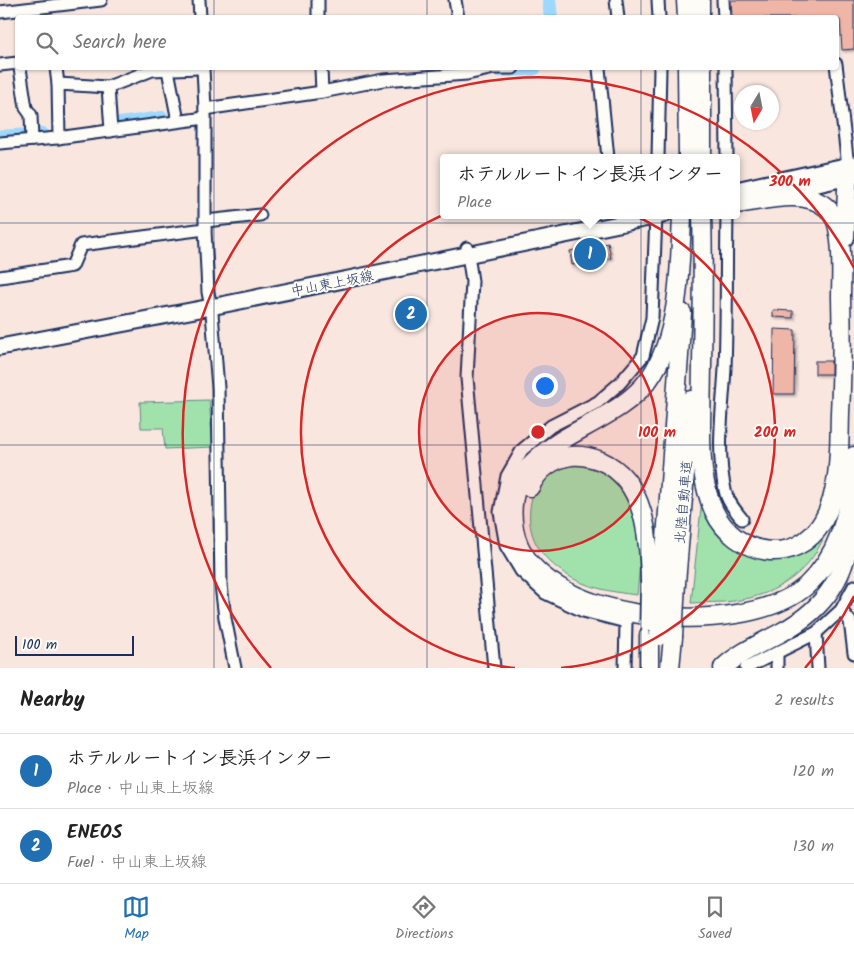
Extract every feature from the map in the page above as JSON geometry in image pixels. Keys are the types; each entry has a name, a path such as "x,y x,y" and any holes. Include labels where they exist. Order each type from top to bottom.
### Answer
{"highway":[{"path":"686,0 686,15"},
{"path":"700,0 700,15"},
{"path":"686,154 692,70"},
{"path":"692,70 702,154"},
{"path":"842,339 852,174"},
{"path":"649,668 660,636 663,582 648,546 643,518 634,493 622,476 604,462 583,456 565,457 542,469 527,492 524,502 525,531 534,551 550,570 571,584 610,598 658,606 708,608 750,602 773,595 792,584 816,560 828,539 836,517 846,452 840,235 832,213 818,202 799,197 740,204"},
{"path":"684,219 692,235 702,466 707,492 720,522 734,537 758,549 784,550 802,542 816,530 827,512 846,452"},
{"name":"北陸自動車道","path":"657,668 663,582 692,389 692,235 687,219"},
{"path":"699,219 692,235 677,292 671,328 662,356 650,379 637,394 620,408 542,453 532,463 519,484 514,501 513,518 517,539 526,557 548,580 569,593 594,603 623,610 657,615 702,617 728,616 757,610 783,601 795,594 805,586 831,556 841,533 853,475"},
{"path":"723,668 745,652 804,619 830,592 842,570 851,532 853,475 846,452"},
{"name":"北陸自動車道","path":"660,636 670,668"}],"main road":[{"path":"740,189 852,174"},
{"path":"740,203 852,174"},
{"name":"中山東上坂線","path":"0,347 468,252 612,219"},
{"name":"中山東上坂線","path":"0,339 210,303"}],"street":[{"path":"0,12 101,0"},
{"path":"199,0 200,15"},
{"path":"318,0 318,15"},
{"path":"455,0 458,15"},
{"path":"616,0 618,15"},
{"path":"658,0 659,15"},
{"path":"723,0 724,15"},
{"path":"0,65 15,63"},
{"path":"20,70 26,108 31,116 32,140"},
{"path":"56,70 59,138"},
{"path":"58,84 108,87 152,70 168,70 178,121"},
{"path":"203,70 205,225 218,388 221,585 225,618 235,668"},
{"path":"321,70 322,92"},
{"path":"599,70 608,154"},
{"path":"658,154 660,70"},
{"path":"726,70 726,154"},
{"path":"837,70 852,174"},
{"path":"0,143 59,138 178,121 205,114 384,80 466,71"},
{"path":"108,87 111,131"},
{"path":"0,276 72,266 81,245 260,215"},
{"path":"625,668 626,622 584,611 545,593 521,572 506,546 500,512 508,476 522,450 551,426 598,402 620,383 643,356 652,318 659,219"},
{"path":"727,219 725,368 721,456 725,492 731,506 742,519"},
{"path":"468,252 472,281 467,378 494,668"},
{"path":"746,668 816,633 842,610 854,586"},
{"path":"842,610 850,621 854,654"},
{"path":"816,633 818,668"},
{"path":"777,654 777,668"}],"green space":[{"path":"209,400 213,447 165,449 163,428 141,428 140,402"},
{"path":"573,461 593,465 606,472 627,492 634,514 641,552 637,595 599,588 572,578 546,558 534,540 531,531 530,509 537,484 545,474"},
{"path":"702,499 757,557 828,527 813,556 803,568 779,587 750,598 734,601 691,603"}],"building":[{"path":"731,0 854,0 854,49 842,50 839,15 732,15"},
{"path":"608,243 611,258 572,265 570,251"},
{"path":"773,310 793,311 793,318 773,317"},
{"path":"774,329 795,330 794,394 773,394"},
{"path":"815,361 831,361 831,374 815,374"}],"waterway":[{"path":"549,0 551,15"},
{"path":"120,124 162,118"},
{"path":"0,137 42,134"}],"place":[{"name":"ホテルルートイン長浜インター","path":"590,254"},
{"name":"ENEOS","path":"411,314"}]}
